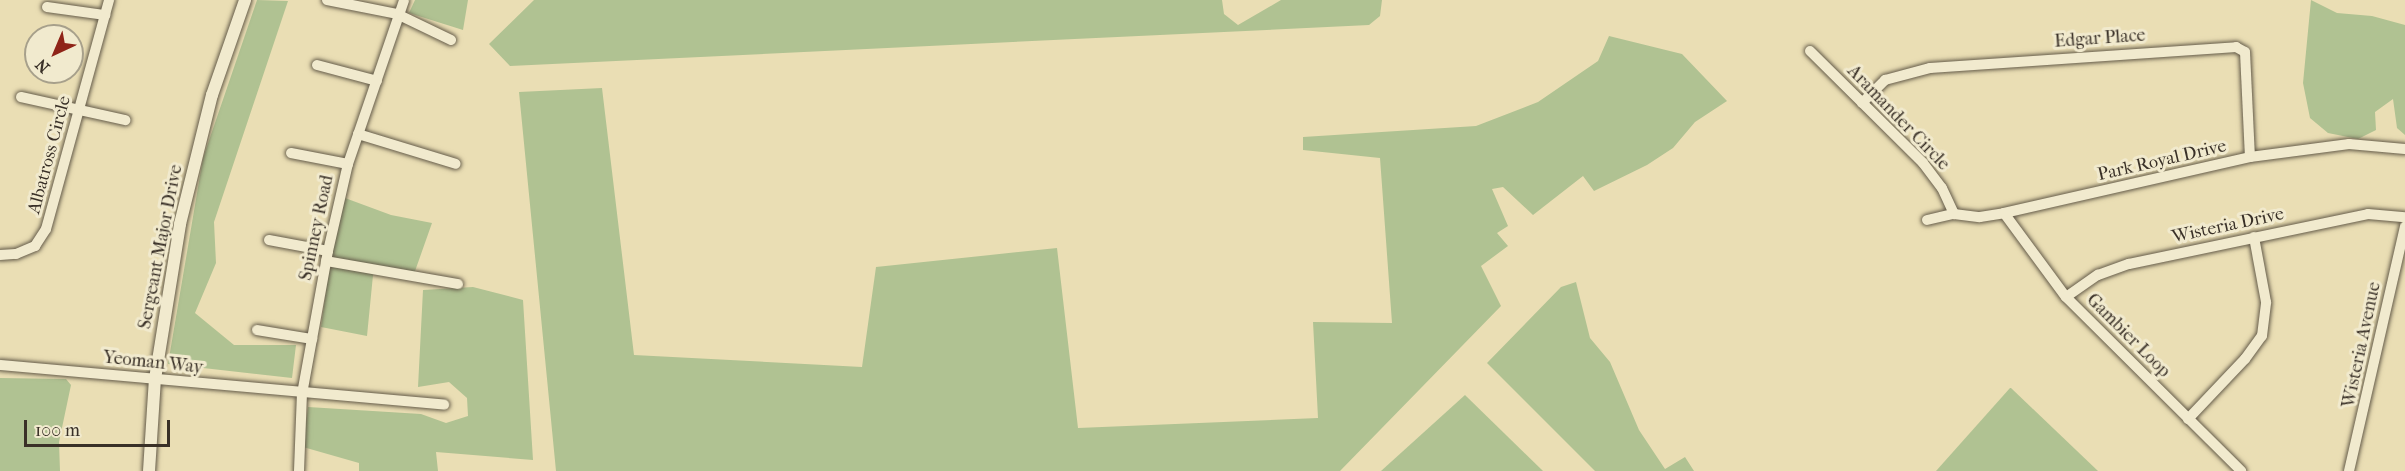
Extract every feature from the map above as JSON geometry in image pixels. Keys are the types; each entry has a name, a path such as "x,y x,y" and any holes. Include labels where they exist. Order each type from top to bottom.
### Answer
{"street":[{"name":"Albatross Circle","path":"0,255 16,254 35,246 46,229 109,0"},
{"name":"Sergeant Major Drive","path":"149,471 155,379 180,224 212,95 245,0"},
{"path":"327,0 397,14 451,40"},
{"name":"Spinney Road","path":"299,471 302,394 327,256 348,164 397,14 404,0"},
{"path":"47,7 105,15"},
{"name":"Edgar Place","path":"1862,103 1885,80 1930,68 2236,47 2245,52 2250,158"},
{"name":"Aramander Circle","path":"1810,51 1923,163 1942,188 1954,214"},
{"path":"317,65 377,81"},
{"path":"21,97 80,108 125,120"},
{"path":"358,134 456,164"},
{"name":"Park Royal Drive","path":"1927,220 1954,214 1980,217 2004,213 2250,158 2349,144 2405,148"},
{"path":"291,153 348,164"},
{"name":"Gambier Loop","path":"2004,213 2066,297 2241,471"},
{"name":"Wisteria Drive","path":"2066,297 2098,275 2129,264 2368,214 2405,217"},
{"name":"Wisteria Avenue","path":"2349,471 2405,226"},
{"path":"2188,419 2246,359 2262,336 2266,302 2254,237"},
{"path":"269,240 327,256 458,284"},
{"path":"256,330 312,339"},
{"name":"Yeoman Way","path":"0,365 444,405"}],"green space":[{"path":"257,0 288,1 214,222 216,263 195,313 234,345 296,345 292,378 168,364 203,158"},
{"path":"415,0 468,0 463,30 409,13"},
{"path":"534,0 1222,0 1224,14 1238,25 1281,0 1382,0 1380,16 1369,25 510,66 489,44"},
{"path":"2311,0 2337,13 2372,16 2405,25 2405,135 2397,128 2393,99 2375,112 2376,130 2358,139 2328,133 2310,118 2303,83"},
{"path":"1609,36 1682,54 1727,101 1695,122 1673,148 1647,165 1594,191 1583,176 1533,215 1503,187 1492,189 1508,226 1497,233 1508,246 1481,266 1501,306 1340,471 556,471 519,92 602,88 634,355 862,367 876,267 1057,248 1078,428 1318,418 1313,322 1392,323 1380,158 1303,150 1303,137 1476,126 1538,102 1598,61"},
{"path":"345,198 391,215 432,223 414,274 374,265 367,336 321,327 333,240"},
{"path":"1576,282 1590,338 1610,362 1639,430 1665,469 1685,457 1694,471 1595,471 1487,363 1561,287"},
{"path":"473,287 523,300 533,460 436,452 438,471 359,471 359,463 303,447 308,407 421,414 446,423 468,416 467,398 449,382 418,387 423,290"},
{"path":"0,378 66,379 71,385 59,442 60,471 0,471"},
{"path":"2011,388 2098,471 1936,471"},
{"path":"1465,395 1543,471 1381,471"}]}
